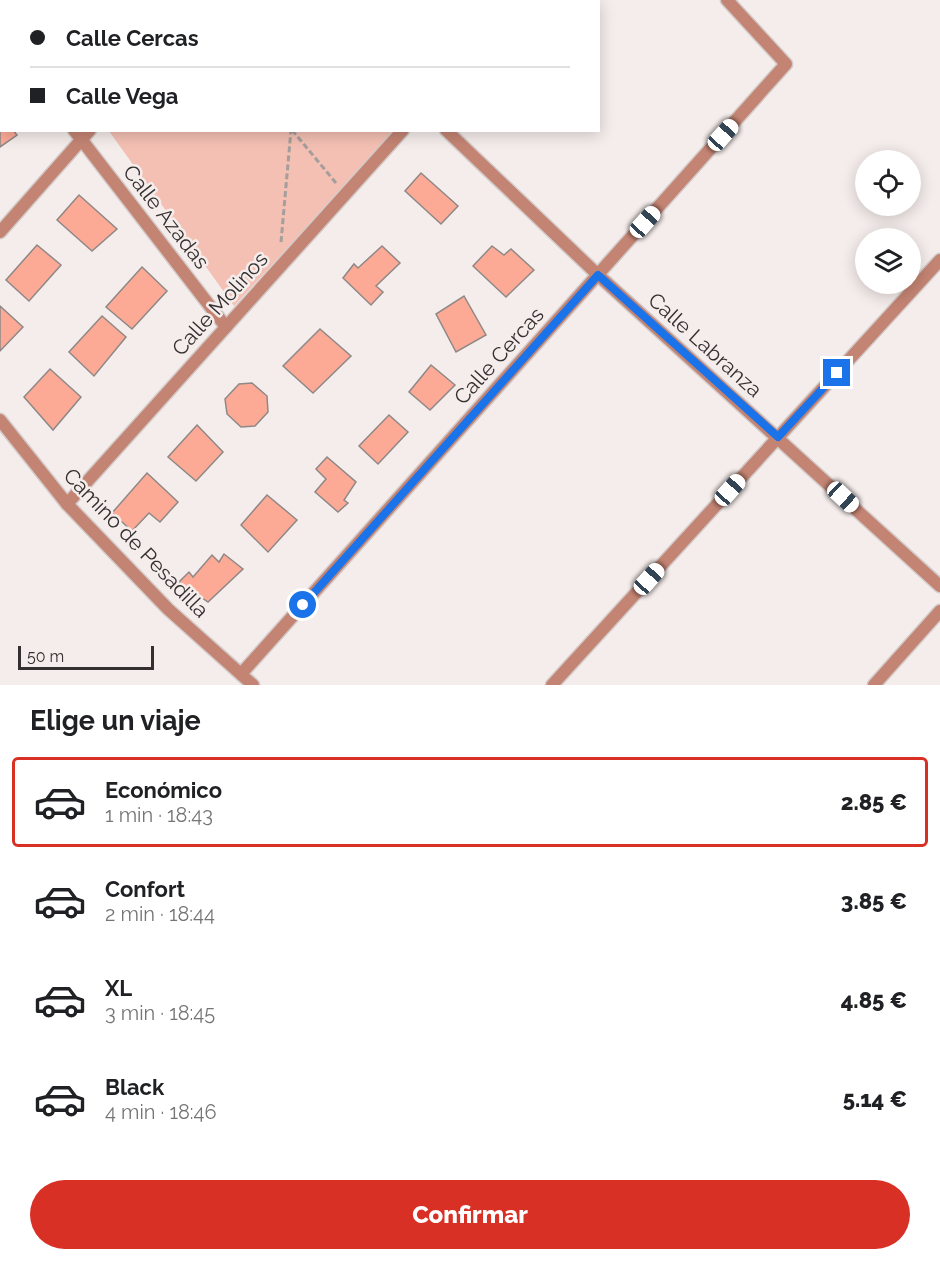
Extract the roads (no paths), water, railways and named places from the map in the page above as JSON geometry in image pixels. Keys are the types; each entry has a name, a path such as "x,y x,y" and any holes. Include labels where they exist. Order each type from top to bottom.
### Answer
{"street":[{"name":"Calle Cercas","path":"241,674 786,64 727,0"},
{"name":"Calle Molinos","path":"67,504 401,132"},
{"name":"Calle Labranza","path":"448,132 598,275 940,586"},
{"name":"Calle Azadas","path":"82,134 226,327"},
{"path":"0,232 82,134"},
{"path":"552,685 940,260"},
{"name":"Camino de Pesadilla","path":"0,420 67,504 168,609 253,685"},
{"path":"874,685 940,611"}]}
